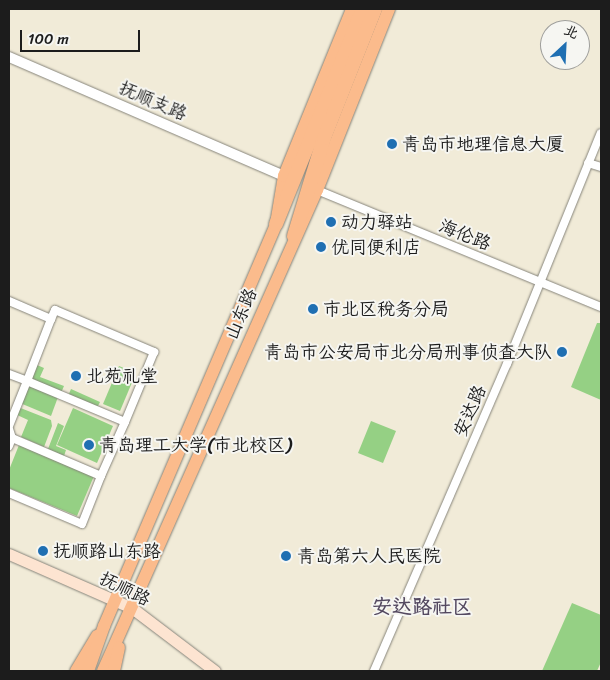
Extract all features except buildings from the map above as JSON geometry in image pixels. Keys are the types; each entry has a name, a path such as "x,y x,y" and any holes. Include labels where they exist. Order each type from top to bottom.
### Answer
{"highway":[{"path":"294,236 319,136 363,9"},
{"path":"276,224 319,136 375,9"}],"main road":[{"name":"山东路","path":"88,671 104,626 276,224 284,176 352,9"},
{"name":"山东路","path":"103,671 122,633 294,236 317,190 389,9"},
{"name":"抚顺路","path":"9,554 132,608 215,671"},
{"name":"山东路","path":"76,671 104,626"},
{"name":"山东路","path":"114,671 122,633"}],"street":[{"name":"抚顺支路","path":"9,57 284,176"},
{"name":"安达路","path":"374,671 541,282 601,133"},
{"path":"588,163 601,167"},
{"name":"海伦路","path":"317,190 601,307"},
{"path":"9,301 51,319"},
{"path":"9,492 82,524 154,352 55,310 9,428 10,442 102,476"},
{"path":"9,374 125,422"}],"green space":[{"path":"597,323 601,323 601,400 571,387"},
{"path":"37,365 44,368 40,377 64,386 61,393 31,380"},
{"path":"119,366 136,373 120,411 103,404"},
{"path":"27,384 58,397 51,416 20,403"},
{"path":"71,389 100,402 97,408 68,396"},
{"path":"18,407 51,420 52,426 44,447 21,437 28,420 15,414"},
{"path":"73,408 113,426 97,463 57,445"},
{"path":"371,421 396,431 383,463 358,453"},
{"path":"58,423 64,426 56,446 66,450 64,456 48,449"},
{"path":"19,445 94,476 77,516 9,488 9,470"},
{"path":"572,603 601,615 601,662 597,671 542,671"}],"place":[{"name":"青岛市地理信息大厦","path":"392,144"},
{"name":"动力驿站","path":"331,222"},
{"name":"优同便利店","path":"321,247"},
{"name":"市北区税务分局","path":"313,309"},
{"name":"青岛市公安局市北分局刑事侦查大队","path":"562,352"},
{"name":"北苑礼堂","path":"76,376"},
{"name":"青岛理工大学(市北校区)","path":"89,445"},
{"name":"抚顺路山东路","path":"43,551"},
{"name":"青岛第六人民医院","path":"286,556"}],"district":[{"name":"安达路社区","path":"422,606"}]}
